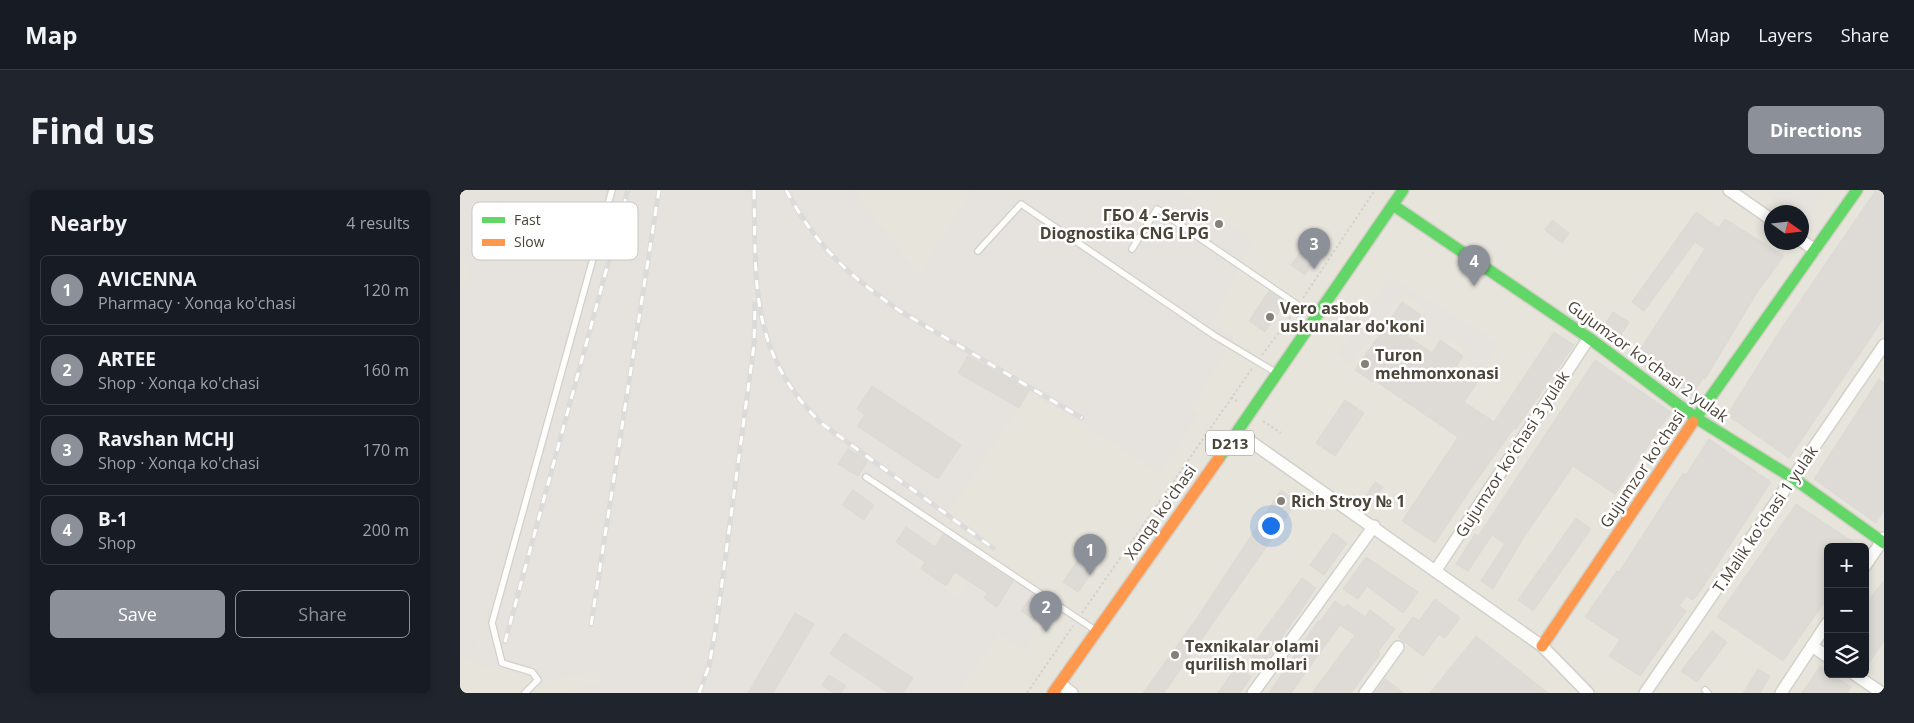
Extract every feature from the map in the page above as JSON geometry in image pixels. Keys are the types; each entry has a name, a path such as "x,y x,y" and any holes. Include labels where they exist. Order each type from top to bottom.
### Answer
{"street":[{"name":"Xonqa ko'chasi","path":"1072,693 1056,688 1237,432 1403,190"},
{"path":"1729,190 1764,214"},
{"name":"Gujumzor ko'chasi","path":"1542,646 1696,418 1857,190"},
{"name":"Gujumzor ko'chasi 2 yulak","path":"1393,205 1589,338 1696,418 1793,478 1883,541"},
{"path":"1809,246 1815,250"},
{"name":"Gujumzor ko'chasi 3 yulak","path":"1436,570 1589,338"},
{"name":"T.Malik ko'chasi 1 yulak","path":"1644,693 1884,344"},
{"path":"1237,432 1374,526 1542,646 1588,693"},
{"path":"1253,693 1374,526"},
{"path":"1869,560 1883,541"},
{"path":"1781,693 1824,628"},
{"path":"1812,646 1824,654"},
{"path":"1365,693 1398,647"},
{"path":"1860,678 1882,693"}],"lane":[{"path":"978,250 1020,204 1106,263 1277,374"},
{"path":"1132,249 1157,209 1315,317"},
{"path":"525,693 538,680 532,672 502,663 492,623 593,260"},
{"path":"866,477 1096,631"}],"path":[{"path":"1026,693 1257,362 1299,305 1375,190"}],"shaded area":[{"path":"460,190 1884,190 1884,693 460,693"},
{"path":"460,190 854,190 919,275 971,190 1181,190 1254,240 1242,260 1213,323 1235,338 1191,408 1199,414 1160,473 1029,391 914,566 956,597 968,582 984,594 1000,570 1033,593 1022,611 1039,623 1026,651 999,634 959,690 963,693 558,693 601,684 599,670 545,681 475,663 503,554 473,661 465,658 460,652 460,291 471,271 460,256"},
{"path":"1760,190 1827,190 1809,217 1809,205 1782,205"},
{"path":"1391,277 1499,343 1481,372 1462,360 1468,350 1443,333 1435,342 1414,327 1426,310 1403,294 1350,364 1338,354"}],"building":[{"path":"1876,190 1884,190 1884,318 1789,458 1727,415 1781,329"},
{"path":"1696,212 1719,228 1725,219 1764,243 1764,250 1774,250 1784,256 1756,294 1705,379 1703,378 1690,398 1634,359 1705,249 1695,242 1644,311 1632,302"},
{"path":"1552,220 1569,233 1562,243 1545,230"},
{"path":"1302,250 1315,259 1305,275 1291,265"},
{"path":"1269,291 1285,302 1265,332 1249,321"},
{"path":"1402,302 1421,315 1407,336 1432,353 1440,340 1463,356 1455,368 1477,383 1464,402 1494,422 1554,332 1574,345 1516,429 1514,428 1474,484 1435,543 1402,521 1458,437 1374,380 1373,382 1355,370"},
{"path":"1613,312 1629,322 1619,338 1603,327"},
{"path":"968,356 1029,390 1019,408 958,373"},
{"path":"1595,360 1671,412 1615,494 1573,466 1522,540 1493,589 1481,581 1505,544 1492,535 1468,571 1456,564 1475,534 1478,536"},
{"path":"1879,379 1884,383 1884,510 1876,523 1814,479"},
{"path":"872,386 961,445 938,479 857,426 865,415 857,409"},
{"path":"1345,400 1364,413 1335,456 1316,443"},
{"path":"1709,439 1771,482 1697,596 1693,600 1686,596 1679,606 1686,611 1640,676 1609,656 1620,640 1585,617 1617,571 1619,572 1683,473 1686,475"},
{"path":"848,449 868,461 858,476 838,464"},
{"path":"1375,482 1383,487 1374,501 1366,495"},
{"path":"853,490 874,505 864,520 842,505"},
{"path":"1281,490 1297,501 1274,536 1164,693 1143,693 1197,618"},
{"path":"1796,504 1855,543 1824,543 1824,603 1783,661 1717,617"},
{"path":"1576,518 1591,529 1533,611 1518,600"},
{"path":"906,527 935,547 943,534 1013,581 997,607 984,598 987,593 955,572 946,586 921,569 925,562 896,542"},
{"path":"1333,533 1347,543 1324,575 1310,565"},
{"path":"1086,548 1102,559 1078,592 1063,582"},
{"path":"1366,557 1418,592 1403,613 1367,586 1358,599 1343,589"},
{"path":"1302,578 1316,588 1263,665 1247,653"},
{"path":"1884,581 1884,641 1869,663 1869,633 1869,599"},
{"path":"1033,594 1058,611 1046,628 1021,611"},
{"path":"1435,599 1460,618 1445,638 1439,634 1423,656 1398,637 1413,617 1419,621"},
{"path":"1335,601 1344,608 1347,604 1365,617 1370,610 1395,629 1378,652 1380,654 1351,693 1312,693 1355,635 1340,625 1291,693 1269,693 1318,621 1320,622"},
{"path":"795,613 814,624 773,693 748,693"},
{"path":"1712,631 1727,642 1697,682 1681,671"},
{"path":"844,633 913,678 903,693 889,693 830,654"},
{"path":"1476,636 1548,693 1430,693"},
{"path":"1820,666 1824,668 1824,678 1838,678 1851,687 1847,693 1802,693"},
{"path":"1236,667 1251,677 1240,693 1218,693"},
{"path":"1758,669 1770,676 1760,693 1743,693"},
{"path":"829,675 846,686 841,693 833,693 822,685"},
{"path":"1385,679 1404,693 1375,693"}],"railway":[{"path":"625,202 628,190"},
{"path":"591,625 659,190"},
{"path":"754,190 755,256 761,315 769,343 780,370 798,396 821,423 993,548"},
{"path":"786,190 797,210 822,243 864,285 900,311 1082,418"},
{"path":"505,642 609,260"},
{"path":"699,693 709,666 716,627 754,345 755,304"}],"traffic: fast":[{"path":"1219,458 1403,190"},
{"path":"1693,422 1857,190"},
{"path":"1393,205 1589,338 1696,418 1793,478 1884,543"}],"traffic: slow":[{"path":"1542,646 1693,422"},
{"path":"1053,693 1219,458"}],"place":[{"name":"ГБО 4 - Servis Diognostika CNG LPG","path":"1219,224"},
{"name":"Ravshan MCHJ","path":"1314,269"},
{"name":"В-1","path":"1474,286"},
{"name":"Vero asbob uskunalar do'koni","path":"1270,317"},
{"name":"Turon mehmonxonasi","path":"1365,364"},
{"name":"Rich Stroy № 1","path":"1281,501"},
{"name":"AVICENNA","path":"1090,575"},
{"name":"ARTEE","path":"1046,632"},
{"name":"Texnikalar olami qurilish mollari","path":"1175,655"}]}
